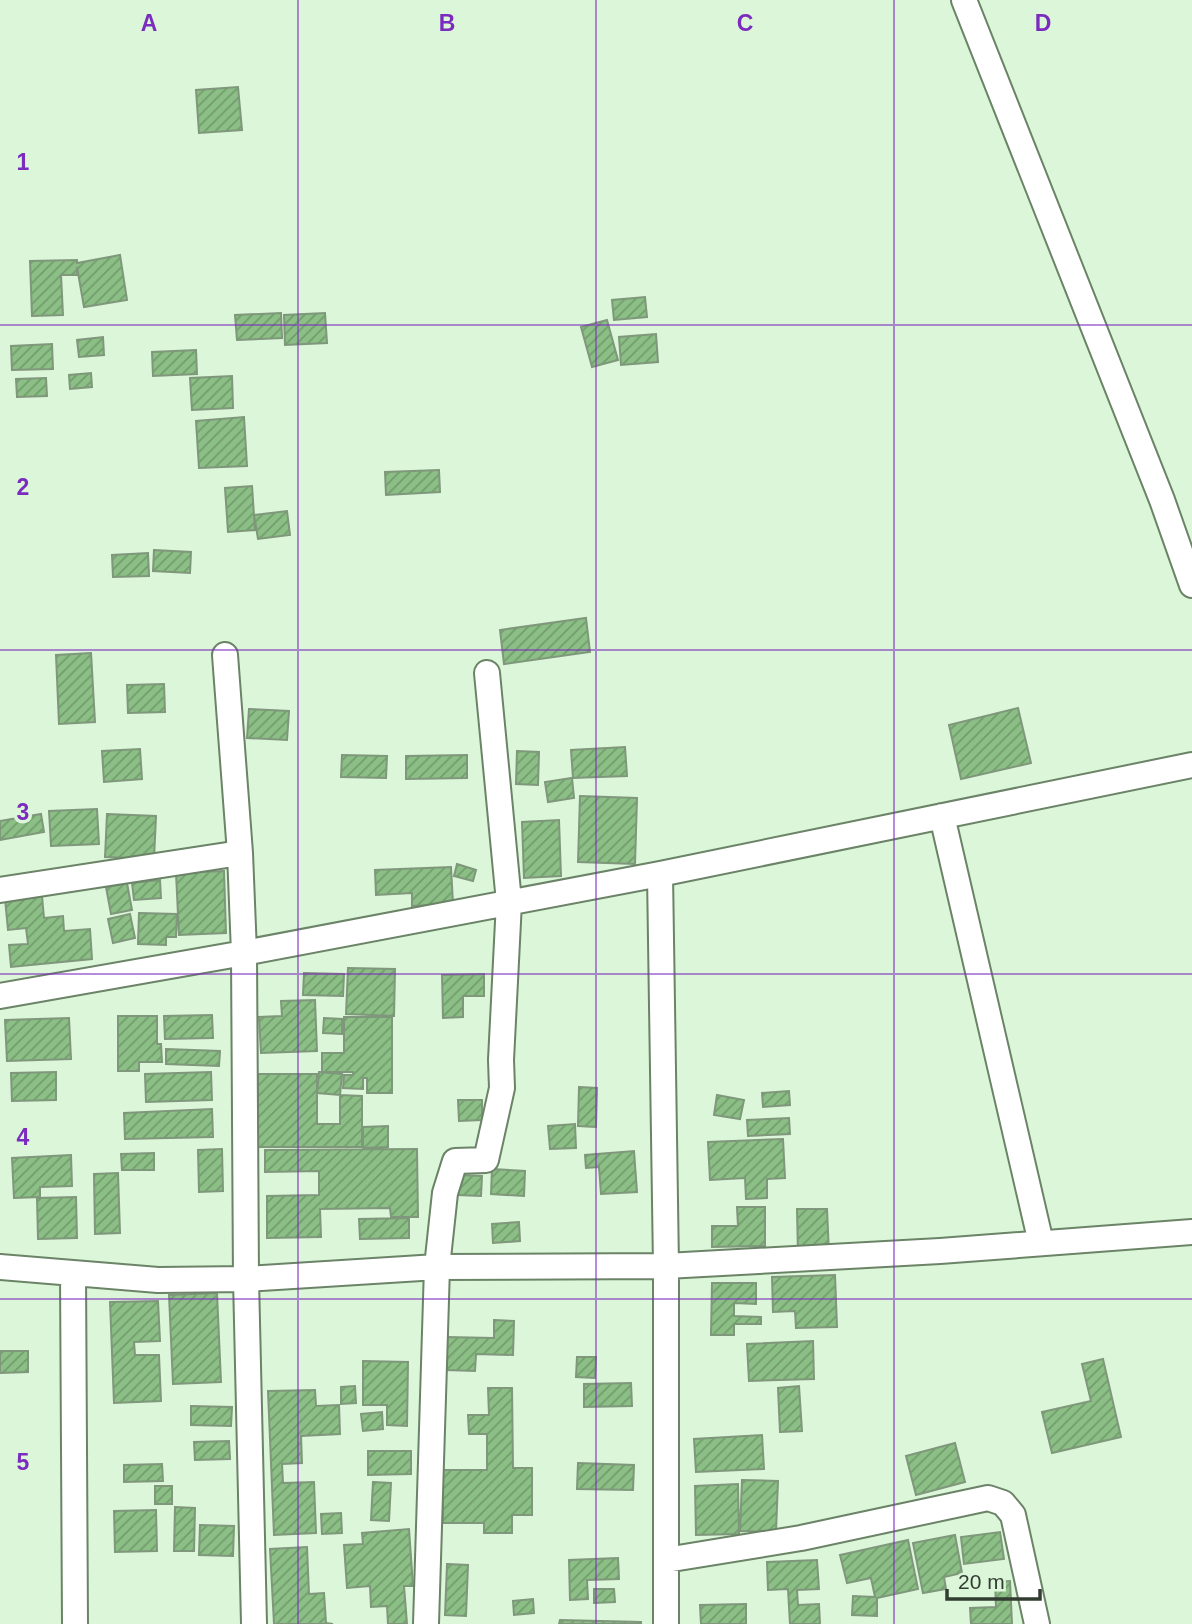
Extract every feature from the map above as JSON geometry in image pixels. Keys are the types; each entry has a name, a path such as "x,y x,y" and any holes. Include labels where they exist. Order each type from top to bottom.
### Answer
{"street":[{"path":"964,0 1192,585"},
{"path":"225,655 240,853 244,953 246,1279 254,1624"},
{"path":"426,1624 437,1267 445,1193 455,1161 486,1160 502,1088 509,902 487,673"},
{"path":"0,996 660,874 1192,765"},
{"path":"942,816 1041,1243"},
{"path":"0,890 240,853"},
{"path":"660,874 666,1266 666,1624"},
{"path":"0,1267 158,1280 246,1279 437,1267 666,1266 1192,1232"},
{"path":"73,1273 75,1624"},
{"path":"666,1560 801,1538 988,1498 1003,1503 1013,1515 1037,1624"}],"building":[{"path":"238,87 242,130 199,133 196,90"},
{"path":"120,255 127,300 84,307 77,267 77,275 61,275 63,315 32,316 30,261 77,260 77,263"},
{"path":"645,297 647,317 614,320 612,300"},
{"path":"281,313 282,338 237,340 235,315"},
{"path":"325,313 327,343 285,345 284,315"},
{"path":"607,320 618,360 592,367 581,327"},
{"path":"656,334 658,362 621,365 619,337"},
{"path":"103,337 104,355 79,357 77,340"},
{"path":"52,344 53,369 12,370 11,346"},
{"path":"196,350 197,374 153,376 152,352"},
{"path":"91,373 92,387 70,389 69,375"},
{"path":"232,376 233,408 192,410 190,378"},
{"path":"46,378 47,396 17,397 16,379"},
{"path":"244,417 247,466 199,468 196,421"},
{"path":"439,470 440,492 386,495 385,472"},
{"path":"252,486 255,530 228,532 225,488"},
{"path":"287,511 290,535 258,539 254,515"},
{"path":"154,550 191,552 190,573 153,571"},
{"path":"148,553 149,576 113,577 112,555"},
{"path":"586,618 590,652 504,664 500,630"},
{"path":"91,653 95,722 59,724 56,655"},
{"path":"164,684 165,712 128,713 127,685"},
{"path":"1018,708 1031,763 961,779 949,725"},
{"path":"249,709 289,711 287,740 247,738"},
{"path":"625,747 627,776 573,778 571,750"},
{"path":"140,749 142,779 104,782 102,751"},
{"path":"517,751 539,752 538,785 516,784"},
{"path":"342,755 387,756 386,778 341,777"},
{"path":"467,755 467,778 406,779 406,756"},
{"path":"572,778 574,798 548,802 545,782"},
{"path":"580,796 637,798 635,864 578,862"},
{"path":"97,809 99,844 51,846 49,811"},
{"path":"41,814 44,832 0,840 0,821"},
{"path":"107,814 156,816 154,859 105,857"},
{"path":"559,820 561,876 524,878 522,822"},
{"path":"457,864 476,870 473,881 454,876"},
{"path":"451,867 453,904 412,906 412,893 376,895 375,870"},
{"path":"224,871 226,933 179,935 176,873"},
{"path":"160,880 161,898 134,900 132,883"},
{"path":"127,883 132,910 111,914 106,887"},
{"path":"42,896 44,918 63,916 64,931 90,929 92,959 11,967 9,945 28,944 26,928 8,930 5,899"},
{"path":"139,913 177,914 176,937 166,937 166,945 138,944"},
{"path":"130,914 135,938 113,943 108,919"},
{"path":"348,968 395,969 394,1016 346,1014"},
{"path":"304,973 344,974 343,996 303,995"},
{"path":"484,974 484,996 463,996 463,1017 443,1018 442,975"},
{"path":"315,1000 317,1051 261,1053 259,1017 282,1016 281,1001"},
{"path":"212,1015 213,1038 165,1039 164,1016"},
{"path":"118,1016 157,1016 157,1044 161,1044 162,1062 139,1062 139,1071 118,1071"},
{"path":"344,1017 392,1017 392,1093 367,1093 367,1078 363,1078 363,1089 343,1088 344,1075 353,1075 353,1072 322,1072 322,1053 344,1053"},
{"path":"69,1018 71,1059 7,1061 5,1020"},
{"path":"324,1018 342,1019 342,1034 323,1033"},
{"path":"166,1049 220,1051 219,1066 166,1064"},
{"path":"56,1072 56,1100 12,1101 11,1073"},
{"path":"211,1072 212,1100 146,1102 145,1074"},
{"path":"319,1072 342,1074 340,1095 317,1093"},
{"path":"258,1074 317,1074 317,1124 340,1124 340,1095 362,1096 362,1147 258,1147"},
{"path":"579,1087 597,1088 596,1127 578,1126"},
{"path":"789,1091 790,1105 763,1107 762,1093"},
{"path":"717,1095 744,1100 740,1119 714,1115"},
{"path":"458,1100 482,1100 482,1120 459,1121"},
{"path":"212,1109 213,1137 125,1139 124,1113"},
{"path":"789,1118 790,1134 748,1136 747,1120"},
{"path":"575,1124 576,1148 550,1149 548,1126"},
{"path":"388,1126 388,1147 363,1148 363,1127"},
{"path":"783,1139 785,1178 767,1179 767,1198 746,1199 745,1178 710,1180 708,1142"},
{"path":"222,1149 223,1191 199,1192 198,1150"},
{"path":"417,1149 418,1217 391,1217 390,1208 320,1209 321,1237 267,1238 267,1196 319,1195 319,1171 265,1172 265,1150"},
{"path":"634,1151 637,1192 601,1194 599,1167 586,1168 585,1155"},
{"path":"154,1153 154,1170 122,1170 121,1154"},
{"path":"71,1155 72,1186 40,1187 40,1197 14,1198 12,1158"},
{"path":"492,1169 525,1171 524,1196 491,1194"},
{"path":"118,1173 120,1233 95,1234 94,1174"},
{"path":"459,1175 482,1176 481,1196 458,1195"},
{"path":"76,1197 77,1238 38,1239 37,1198"},
{"path":"737,1207 765,1207 765,1246 712,1247 712,1226 738,1226"},
{"path":"797,1209 827,1209 829,1253 798,1254"},
{"path":"409,1218 409,1238 360,1239 359,1219"},
{"path":"519,1222 520,1241 493,1243 492,1224"},
{"path":"835,1275 837,1327 796,1328 795,1311 773,1312 772,1277"},
{"path":"712,1283 756,1283 756,1304 734,1303 734,1316 761,1317 761,1324 734,1324 734,1335 711,1335"},
{"path":"217,1293 221,1382 173,1384 169,1295"},
{"path":"158,1301 160,1341 134,1342 135,1355 159,1355 161,1401 114,1403 110,1302"},
{"path":"494,1320 514,1321 513,1355 476,1354 475,1371 446,1370 447,1337 494,1338"},
{"path":"813,1341 814,1379 749,1381 747,1344"},
{"path":"0,1351 28,1351 28,1372 0,1373"},
{"path":"577,1357 596,1357 595,1378 576,1377"},
{"path":"1103,1359 1121,1437 1052,1453 1042,1412 1091,1401 1082,1364"},
{"path":"363,1361 408,1362 407,1426 387,1425 387,1405 363,1405"},
{"path":"631,1383 632,1406 584,1407 584,1384"},
{"path":"355,1386 356,1403 341,1404 341,1387"},
{"path":"799,1386 802,1431 780,1432 778,1388"},
{"path":"488,1388 512,1388 513,1468 532,1468 532,1515 512,1515 512,1533 484,1533 484,1523 443,1523 443,1470 487,1470 487,1434 469,1434 468,1415 489,1415"},
{"path":"315,1390 316,1406 339,1405 340,1434 301,1436 302,1463 282,1464 283,1483 314,1482 316,1533 274,1535 268,1391"},
{"path":"191,1406 232,1407 231,1426 191,1425"},
{"path":"382,1412 383,1429 363,1431 361,1414"},
{"path":"762,1435 764,1469 696,1472 694,1439"},
{"path":"229,1441 230,1459 195,1460 194,1442"},
{"path":"955,1443 965,1482 916,1495 906,1456"},
{"path":"368,1451 411,1451 411,1474 368,1475"},
{"path":"578,1463 634,1465 633,1490 577,1489"},
{"path":"162,1464 163,1481 124,1482 124,1465"},
{"path":"742,1480 778,1481 776,1532 740,1531"},
{"path":"373,1482 391,1483 389,1521 371,1520"},
{"path":"738,1484 739,1534 696,1535 695,1486"},
{"path":"155,1486 172,1486 172,1504 155,1504"},
{"path":"175,1507 195,1508 194,1551 174,1551"},
{"path":"156,1510 157,1551 115,1552 114,1511"},
{"path":"341,1513 342,1533 322,1534 321,1514"},
{"path":"200,1525 234,1526 233,1556 199,1555"},
{"path":"409,1529 413,1586 404,1586 407,1624 388,1624 387,1606 371,1607 370,1586 347,1588 344,1545 363,1544 362,1533"},
{"path":"1000,1532 1004,1559 964,1564 961,1537"},
{"path":"955,1535 962,1573 944,1577 946,1589 923,1593 913,1543"},
{"path":"908,1540 918,1589 877,1598 877,1616 852,1615 853,1596 875,1597 871,1578 847,1583 840,1555"},
{"path":"307,1547 309,1594 324,1593 326,1623 333,1624 274,1624 270,1549"},
{"path":"618,1558 619,1579 587,1580 588,1599 570,1600 569,1560"},
{"path":"817,1560 819,1589 797,1590 798,1605 819,1604 820,1624 790,1624 788,1589 768,1590 767,1562"},
{"path":"447,1564 468,1565 466,1616 445,1615"},
{"path":"1010,1581 1012,1624 971,1624 970,1608 996,1607 995,1582"},
{"path":"594,1589 614,1589 615,1602 594,1603"},
{"path":"533,1599 534,1613 514,1615 513,1601"},
{"path":"746,1604 746,1624 701,1624 700,1605"},
{"path":"560,1620 641,1622 641,1624 559,1624"}]}
